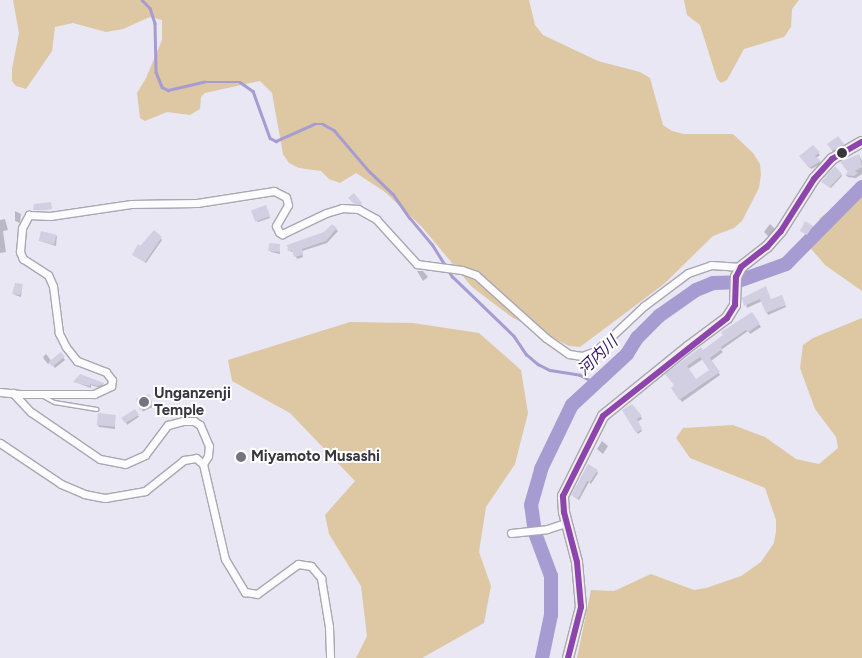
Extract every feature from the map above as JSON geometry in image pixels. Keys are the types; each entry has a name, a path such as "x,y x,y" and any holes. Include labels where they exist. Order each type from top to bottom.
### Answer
{"main road":[{"path":"568,658 581,607 577,562 566,523 563,496 604,416 688,347 727,318 735,305 736,277 741,267 767,247 781,230 814,179 832,159 862,142"}],"street":[{"path":"0,392 94,394 111,386 112,380 106,372 77,360 66,347 59,333 53,286 48,275 23,259 20,252 22,228 29,215 50,216 131,204 196,203 274,191 286,197 288,205 276,226 278,232 282,234 326,213 342,208 358,209 376,220 417,264 462,270 476,274 546,338 570,354 582,356 596,351 644,306 688,273 711,265 741,267"},
{"path":"13,393 31,412 100,459 124,464 145,455 168,425 183,421 194,421 200,425 209,446 208,456 203,464"},
{"path":"0,443 61,484 84,494 105,498 145,491 184,460 196,458 203,464 225,559 245,592 257,594 298,564 311,566 321,578 329,627 330,658"},
{"path":"511,533 547,529 566,523"}],"lane":[{"path":"38,393 54,402 96,410"}],"shaded area":[{"path":"13,0 529,0 535,25 543,35 598,61 640,72 650,78 663,125 672,131 684,134 733,134 753,153 760,164 759,188 742,221 734,228 713,236 664,284 580,347 569,346 513,318 472,287 422,227 385,192 356,173 340,183 329,179 321,171 299,168 289,163 283,154 272,93 260,81 205,93 201,97 200,109 190,115 167,112 145,121 140,118 137,93 146,78 162,40 162,20 150,17 123,29 106,32 73,23 55,27 52,51 26,89 16,86 12,81 12,69 19,33"},
{"path":"684,0 799,0 792,9 791,27 784,37 744,49 727,80 721,83 717,79 700,25 687,15"},
{"path":"862,185 862,291 825,265 807,244 820,218"},
{"path":"862,318 862,658 577,658 591,590 614,591 651,574 694,590 706,588 741,576 761,562 774,543 776,531 776,520 765,488 690,458 676,438 683,428 733,425 765,437 796,459 819,464 838,448 836,437 815,409 800,368 803,345 813,338"},
{"path":"350,322 413,323 479,333 521,370 528,413 515,464 486,507 479,552 491,586 484,623 422,658 356,658 367,636 361,586 329,534 325,515 355,481 290,413 232,381 228,360"}],"building":[{"path":"838,136 844,144 832,151 827,144"},
{"path":"813,145 820,152 815,156 821,161 809,168 799,156"},
{"path":"859,154 862,167 855,171 858,173 854,176 845,175 848,172 840,162"},
{"path":"835,166 842,174 830,187 821,182"},
{"path":"354,193 362,203 361,205 353,203 348,198"},
{"path":"51,202 52,209 33,210 34,204"},
{"path":"266,205 270,216 255,222 251,210"},
{"path":"805,221 813,226 807,235 800,231"},
{"path":"332,224 337,228 326,241 302,249 303,255 294,257 292,250 288,251 287,245 324,232"},
{"path":"154,230 162,237 145,262 132,255 138,244 140,246"},
{"path":"41,231 57,235 54,245 39,241"},
{"path":"269,243 280,244 279,252 268,251"},
{"path":"15,283 23,284 20,295 12,294"},
{"path":"766,286 771,299 782,295 786,305 766,313 760,299 744,306 742,298"},
{"path":"752,312 760,324 748,332 746,330 721,347 722,349 710,358 720,372 679,400 671,388 674,385 665,374 701,347 703,350 723,335 721,332","holes":["700,357 709,370 696,379 687,366"]},
{"path":"61,352 65,357 52,367 49,362"},
{"path":"80,374 104,384 98,386 90,384 90,386 73,382"},
{"name":"Unganzenji Temple","path":"149,394 153,405 140,410 136,399"},
{"path":"632,404 642,416 637,419 642,429 636,433 622,410"},
{"path":"135,409 139,415 125,423 121,418"},
{"path":"98,413 116,415 115,427 97,425"},
{"path":"588,464 598,470 590,482 587,481 578,499 571,495"}],"waterway":[{"path":"142,0 150,8 155,23 156,72 162,87 168,90 204,82 240,82 253,91 270,138 276,141 314,124 323,124 334,130 369,171 393,194 432,244 453,277 514,336 526,354 538,364 550,370 580,375 594,382"},
{"name":"河内川","path":"542,658 551,615 551,576 535,533 531,505 541,469 572,405 627,354 637,338 659,316 696,290 713,283 736,282 786,264 862,187"}],"transit line":[{"path":"568,658 581,607 577,562 564,512 563,496 603,416 727,318 735,305 736,277 741,267 767,247 781,231 814,179 832,159 862,142"}],"place":[{"name":"Unganzenji Temple","path":"144,402"},
{"name":"Miyamoto Musashi","path":"241,457"}]}
